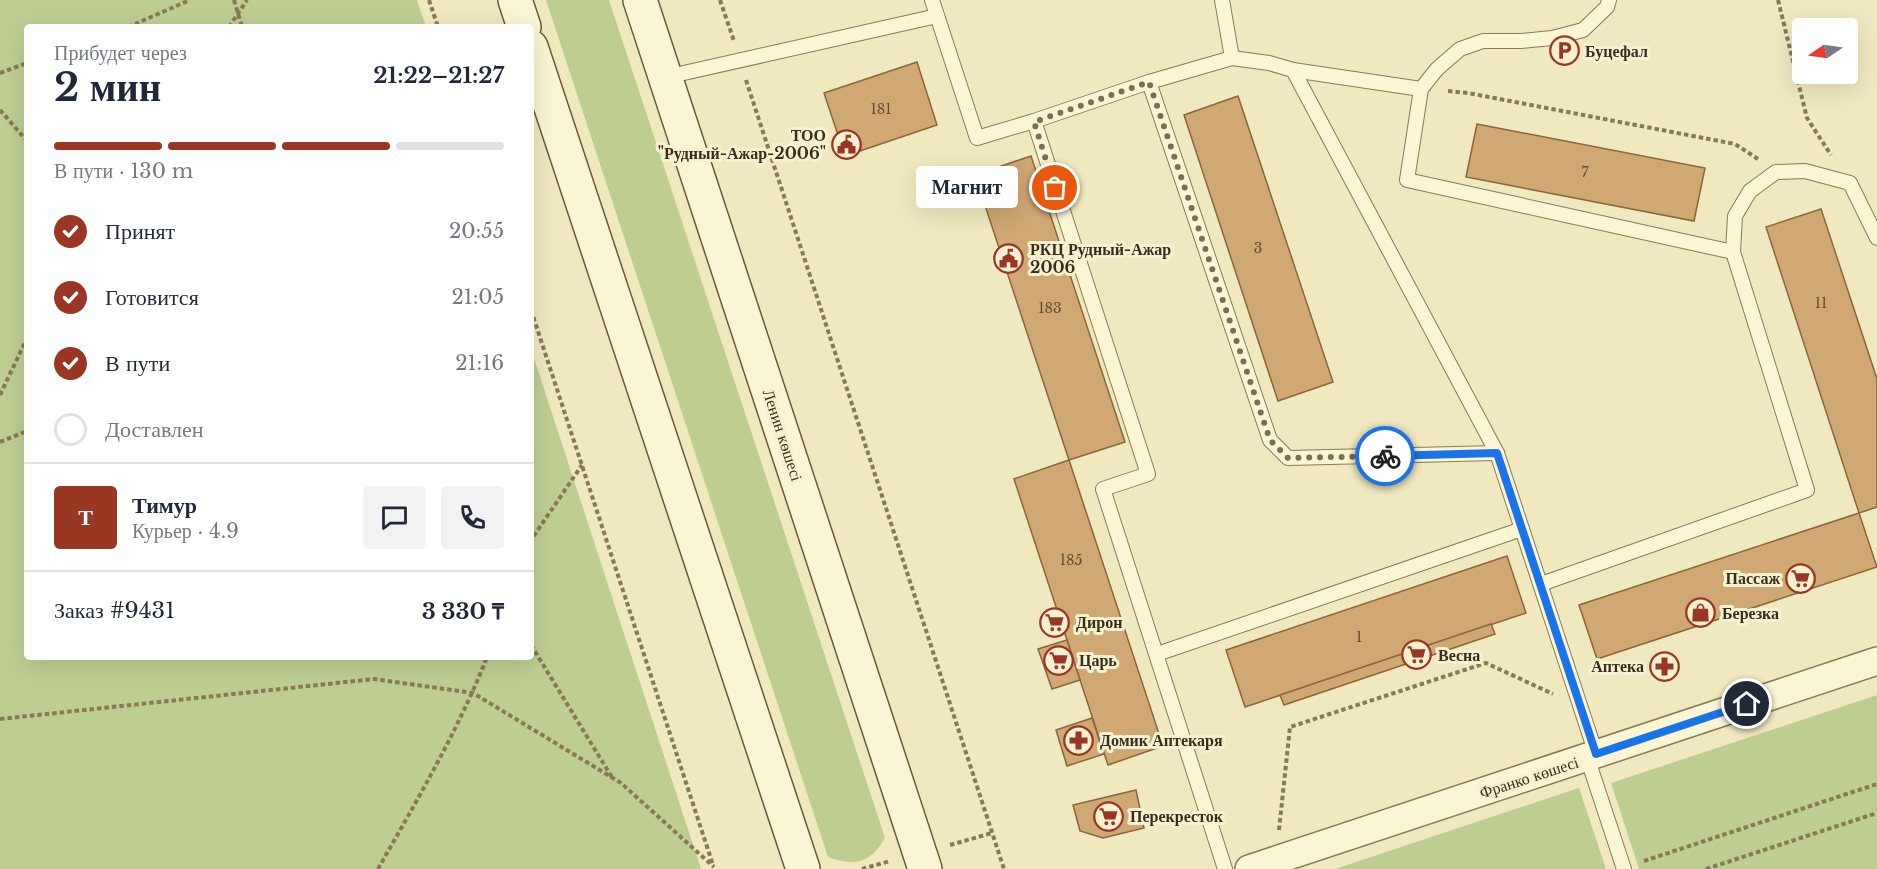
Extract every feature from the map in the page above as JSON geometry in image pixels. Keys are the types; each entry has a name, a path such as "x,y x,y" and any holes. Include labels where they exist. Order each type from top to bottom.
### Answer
{"main road":[{"path":"515,0 523,24"},
{"name":"Ленин көшесі","path":"640,0 925,869"},
{"path":"534,56 803,869"}],"street":[{"name":"Франко көшесі","path":"1249,869 1877,661"}],"lane":[{"path":"932,0 977,138 1034,122 1149,82 1232,58 1269,63 1293,70 1421,89"},
{"path":"1222,0 1232,58"},
{"path":"1609,0 1607,7 1583,30 1552,38 1483,41 1460,49 1437,69 1421,89 1407,180 1733,252"},
{"path":"666,77 937,16"},
{"path":"1293,70 1497,453 1581,707 1592,756 1624,868"},
{"path":"1149,82 1270,440 1288,458 1497,453"},
{"path":"1034,122 1148,474 1103,489 1225,869"},
{"path":"1541,584 1808,490 1733,252 1735,216 1750,191 1776,172 1805,171 1850,183 1877,238"},
{"path":"1157,654 1522,529"}],"path":[{"path":"135,24 190,0"},
{"path":"234,0 241,24"},
{"path":"231,24 247,0"},
{"path":"429,0 437,24"},
{"path":"720,0 1004,869"},
{"path":"1778,0 1807,118 1850,183"},
{"path":"0,73 24,64"},
{"path":"1421,89 1468,93 1735,144 1776,172"},
{"path":"0,110 24,138"},
{"path":"534,319 714,868"},
{"path":"0,395 24,345"},
{"path":"0,442 24,432"},
{"path":"534,538 582,465"},
{"path":"534,650 614,779"},
{"path":"378,869 438,763 486,660"},
{"path":"1276,860 1290,727 1486,663 1581,707"},
{"path":"0,719 374,679 472,693 621,783 714,868"},
{"path":"1624,868 1877,784"},
{"path":"1706,869 1877,813"}],"green space":[{"path":"0,0 417,0 425,24 24,24 24,660 534,660 534,358 701,869 0,869"},
{"path":"546,0 609,0 885,838 874,853 861,861 846,862 828,857"},
{"path":"1877,695 1877,869 1639,869 1611,783"},
{"path":"1579,788 1606,869 1335,869"}],"building":[{"path":"917,62 937,125 845,156 824,93"},
{"path":"1238,96 1333,382 1278,401 1184,115"},
{"path":"1477,124 1705,168 1694,221 1466,177"},
{"path":"1031,156 1125,442 1069,460 975,175"},
{"path":"1821,209 1877,379 1877,507 1859,513 1766,227"},
{"path":"1069,460 1163,746 1108,765 1014,479"},
{"path":"1859,513 1877,567 1597,659 1579,605"},
{"path":"1507,556 1526,613 1245,707 1226,650"},
{"name":"Весна","path":"1491,624 1495,634 1284,705 1280,695"},
{"name":"Царь","path":"1067,640 1080,680 1052,689 1038,649"},
{"name":"Домик Аптекаря","path":"1092,718 1104,754 1067,766 1056,730"},
{"name":"Перекресток","path":"1136,790 1144,828 1103,838 1080,831 1073,805"}],"way so far":[{"path":"1055,188 1034,122 1149,82 1270,440 1288,458 1385,456"}],"place":[{"name":"Буцефал","path":"1564,51"},
{"name":"ТОО \"Рудный-Ажар-2006\"","path":"847,144"},
{"name":"Магнит","path":"1055,188"},
{"name":"РКЦ Рудный-Ажар 2006","path":"1009,258"},
{"name":"Пассаж","path":"1801,578"},
{"name":"Березка","path":"1701,613"},
{"name":"Дирон","path":"1055,622"},
{"name":"Весна","path":"1417,655"},
{"name":"Царь","path":"1058,660"},
{"name":"Аптека","path":"1665,666"},
{"name":"Домик Аптекаря","path":"1079,740"},
{"name":"Перекресток","path":"1109,816"}],"route":[{"path":"1385,456 1497,453 1596,754 1747,704"}]}
